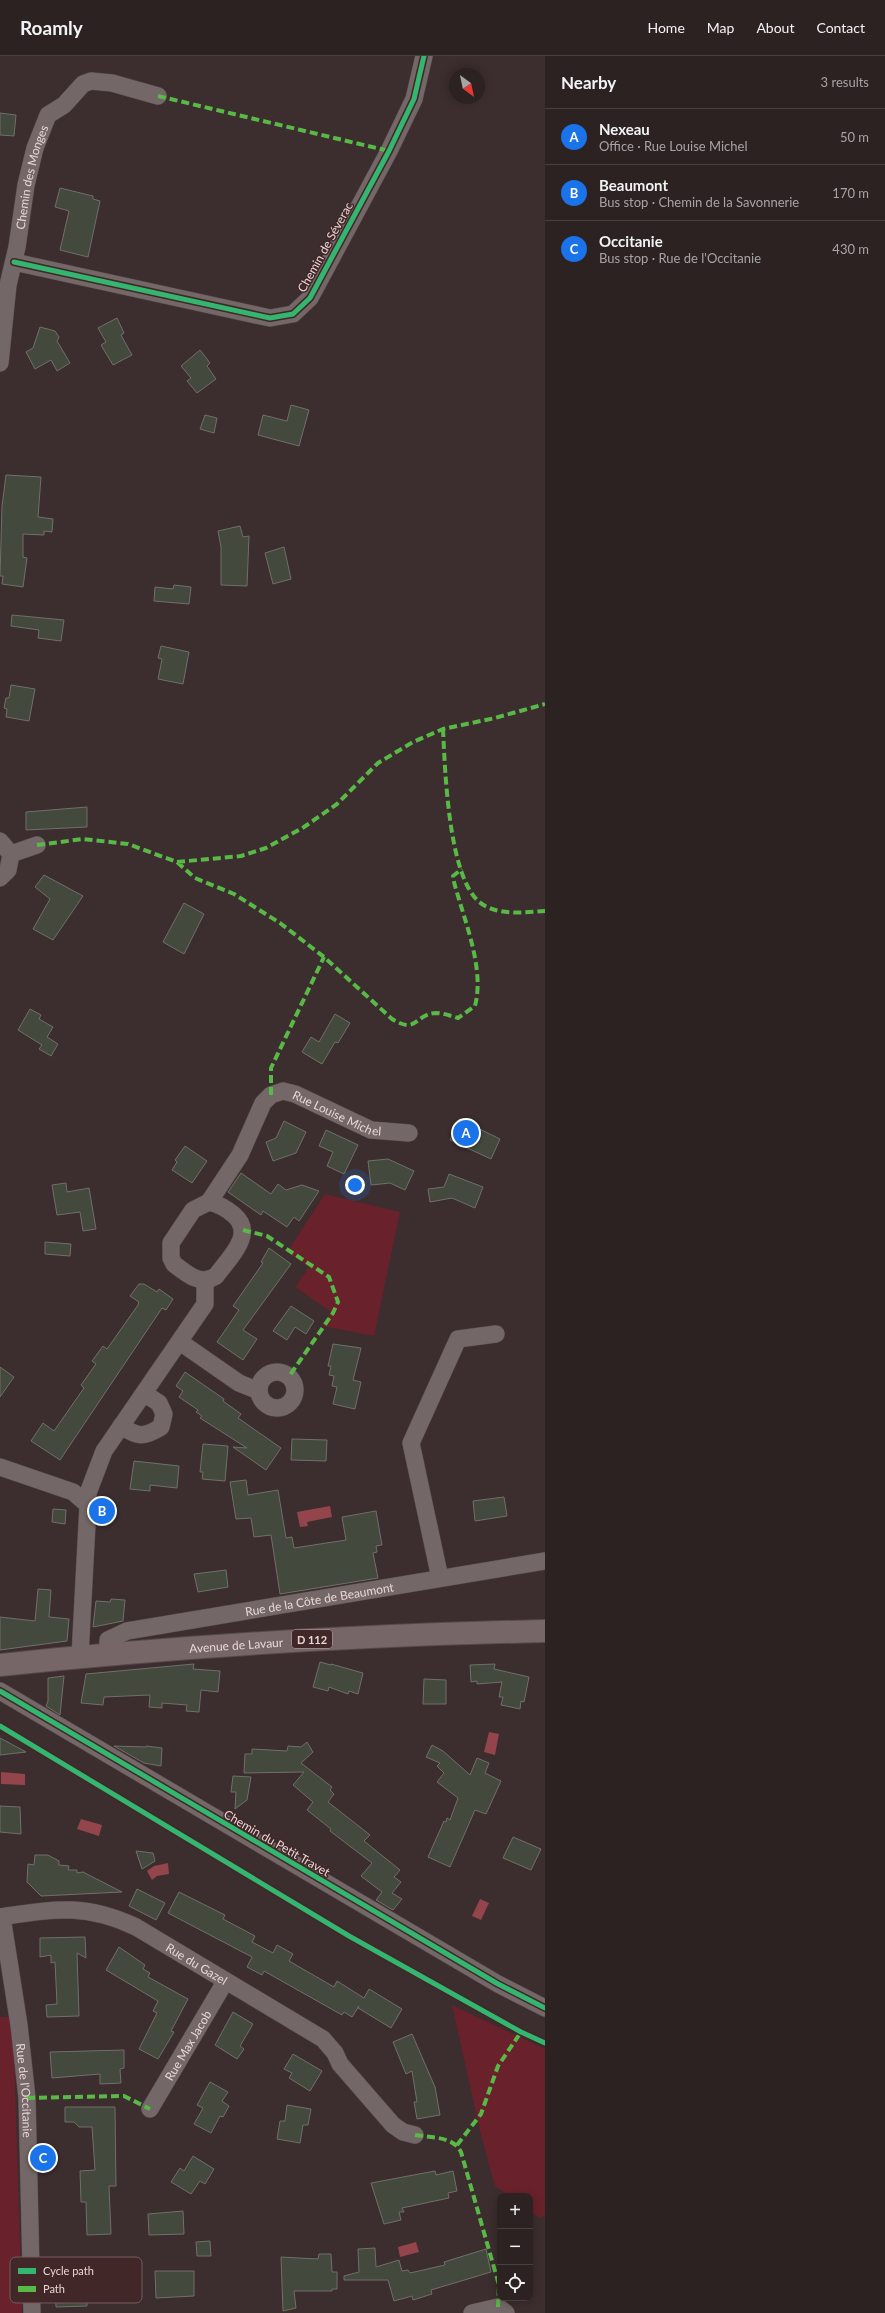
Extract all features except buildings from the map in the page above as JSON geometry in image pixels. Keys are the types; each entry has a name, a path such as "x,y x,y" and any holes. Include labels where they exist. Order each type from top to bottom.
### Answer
{"main road":[{"name":"Avenue de Lavaur","path":"0,1665 108,1653 394,1635 545,1631"}],"street":[{"name":"Chemin de Séverac","path":"14,262 270,318 293,314 310,298 389,151 414,99 424,56"},
{"name":"Chemin des Monges","path":"0,363 8,285 14,262 26,185 35,148 48,115 64,105 83,84 91,81 112,83 158,96"},
{"path":"0,841 11,854"},
{"path":"11,854 37,844"},
{"path":"0,878 8,870 11,854"},
{"name":"Rue Louise Michel","path":"205,1281 193,1278 174,1264 170,1249 171,1243 193,1210 209,1202 240,1155 264,1103 271,1095 282,1091 295,1094 371,1130 409,1133"},
{"path":"80,1656 88,1493 104,1451 145,1394 205,1304 205,1281 216,1276 241,1240 244,1230 240,1220 231,1212 217,1203 209,1202"},
{"path":"440,1578 412,1443 458,1339 496,1334"},
{"path":"180,1342 239,1383 259,1390"},
{"path":"121,1426 135,1435 148,1435 160,1427 164,1414 159,1403 145,1394"},
{"path":"0,1467 73,1492 88,1505"},
{"name":"Rue de la Côte de Beaumont","path":"108,1653 108,1640 127,1631 545,1561"},
{"name":"Chemin du Petit Travet","path":"0,1691 518,1996 545,2008"},
{"name":"Rue du Gazel","path":"1,1917 60,1909 87,1910 114,1917 136,1927 323,2040 361,2089 393,2126 404,2132 415,2135"},
{"name":"Rue de l'Occitanie","path":"1,1917 19,2025 27,2098 31,2257"},
{"name":"Rue Max Jacob","path":"150,2109 225,1982"},
{"name":"Rue de l'Occitanie","path":"32,2303 32,2313"},
{"path":"472,2313 498,2307 506,2313"}],"shaded area":[{"path":"325,1194 400,1212 374,1336 322,1326 331,1312 295,1287 309,1267 287,1252"},
{"path":"330,1506 332,1517 307,1522 308,1526 300,1527 297,1512"},
{"path":"489,1732 499,1734 495,1755 484,1752"},
{"path":"1,1772 25,1774 25,1785 1,1784"},
{"path":"81,1819 102,1825 99,1836 77,1829"},
{"path":"168,1863 169,1874 157,1876 152,1880 147,1871 154,1866"},
{"path":"480,1899 489,1903 481,1920 472,1916"},
{"path":"452,2005 545,2049 545,2215 540,2218 533,2213 533,2193 505,2193 495,2186 480,2131"},
{"path":"0,2017 13,2017 20,2257 10,2257 10,2303 22,2303 22,2313 0,2313"},
{"path":"416,2242 419,2252 400,2257 398,2247"}],"marked path":[{"path":"158,96 389,151"},
{"path":"177,862 241,856 266,848 304,827 337,804 378,763 413,742 443,729 495,718 545,704"},
{"path":"443,729 450,823 455,849 462,873 471,892 482,904 489,908 505,912 545,911"},
{"path":"37,845 83,839 128,844 177,862 195,878 234,894 280,923 324,957 392,1019 407,1025 412,1024 429,1014 436,1013 458,1018 475,1006 477,991 475,960 468,928 453,876 462,869"},
{"path":"271,1095 271,1068 324,957"},
{"path":"243,1230 267,1236 329,1277 338,1302 333,1313 290,1375"},
{"path":"457,2145 481,2114 498,2066 521,2032"},
{"path":"27,2098 124,2096 150,2109"},
{"path":"415,2135 447,2140 453,2143 461,2152 499,2285 498,2307"}],"cycle path":[{"path":"14,262 270,318 293,314 310,298 389,151 414,99 424,56"},
{"path":"0,1691 498,1984 545,2008"},
{"path":"0,1726 349,1936 521,2032 545,2043"}],"place":[{"name":"Nexeau","path":"466,1133"},
{"name":"Beaumont","path":"102,1511"},
{"name":"Occitanie","path":"43,2158"}]}
